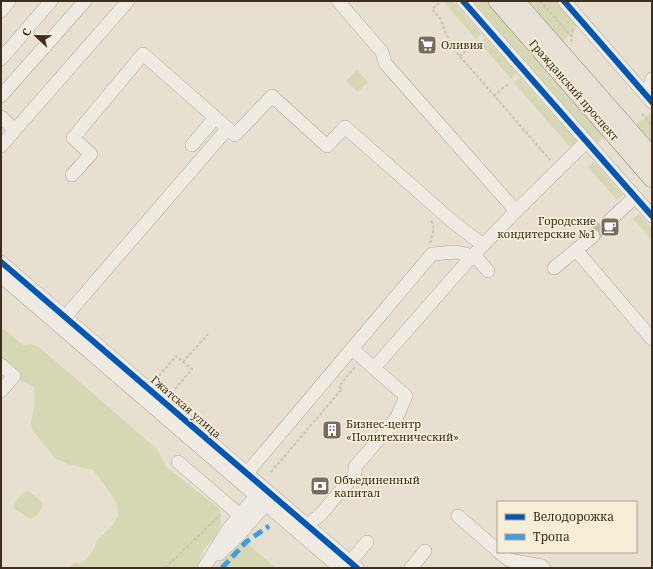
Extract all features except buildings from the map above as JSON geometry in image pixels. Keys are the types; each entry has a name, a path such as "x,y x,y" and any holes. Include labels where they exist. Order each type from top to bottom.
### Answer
{"main road":[{"name":"Гражданский проспект","path":"497,1 652,179"},
{"name":"Гражданский проспект","path":"516,1 652,156"}],"street":[{"path":"1,11 10,1"},
{"path":"1,59 51,1"},
{"path":"1,96 85,1"},
{"path":"1,146 128,1"},
{"path":"338,1 382,52 385,63 516,211"},
{"path":"463,1 652,216"},
{"path":"564,1 648,98"},
{"path":"72,176 91,154 73,138 143,54 235,135 272,96 327,146 345,127 453,222 483,245"},
{"path":"648,98 652,79"},
{"path":"1,117 15,130"},
{"path":"192,145 216,118"},
{"path":"65,317 228,128"},
{"path":"374,368 466,263 475,256 483,245 516,211 586,142"},
{"path":"609,221 635,197"},
{"path":"554,268 593,236"},
{"path":"576,250 652,339"},
{"path":"247,473 432,254 456,252 475,256 488,271"},
{"name":"Гжатская улица","path":"1,262 308,525 349,566"},
{"name":"Гжатская улица","path":"1,276 261,500 349,566"},
{"path":"308,525 321,514 355,474 355,467 396,419 406,396 352,349"},
{"path":"1,365 14,376 1,391"},
{"path":"178,462 245,519"},
{"path":"204,568 238,536 245,519 261,500"},
{"path":"458,516 497,550"},
{"path":"349,566 367,542"},
{"path":"411,568 425,551"},
{"path":"500,553 509,560 542,566 544,568"}],"path":[{"path":"540,1 572,37"},
{"path":"439,3 432,9 440,18 451,46 558,169"},
{"path":"571,43 574,23"},
{"path":"460,56 474,44"},
{"path":"494,96 509,83"},
{"path":"642,114 652,126"},
{"path":"428,216 433,224 433,234 428,248"},
{"path":"183,362 208,334"},
{"path":"159,376 176,356 192,369 174,389"},
{"path":"271,472 342,389 339,386 359,363"},
{"path":"165,568 217,518"}],"green space":[{"path":"443,1 453,1 481,34 476,39"},
{"path":"473,1 488,1 606,135 597,143"},
{"path":"525,1 555,1 578,27 561,42"},
{"path":"485,38 516,73 511,79 480,43"},
{"path":"357,70 368,82 358,92 346,81"},
{"path":"520,78 577,142 571,148 514,83"},
{"path":"652,112 652,146 634,126"},
{"path":"594,162 623,195 617,200 588,167"},
{"path":"639,214 652,229 652,240 633,219"},
{"path":"1,327 23,345 31,344 39,347 157,449 166,467 219,508 221,518 217,534 202,552 200,558 200,565 212,568 69,568 74,563 82,563 94,549 96,541 112,526 118,517 117,505 112,495 93,470 68,464 55,458 32,430 31,421 35,404 34,387 19,380 1,358"},
{"path":"28,491 40,500 43,506 37,515 31,519 13,508 19,498"},
{"path":"243,540 246,542 276,568 215,568"}],"tunnel":[{"path":"593,236 609,221"}],"marked path":[{"path":"222,568 246,542 269,526"}],"cycle path":[{"path":"463,1 652,216"},
{"path":"564,1 652,102"},
{"path":"1,262 357,568"}],"place":[{"name":"Оливия","path":"427,45"},
{"name":"Городские кондитерские №1","path":"610,227"},
{"name":"Бизнес-центр «Политехнический»","path":"332,430"},
{"name":"Объединенный капитал","path":"320,486"}]}
